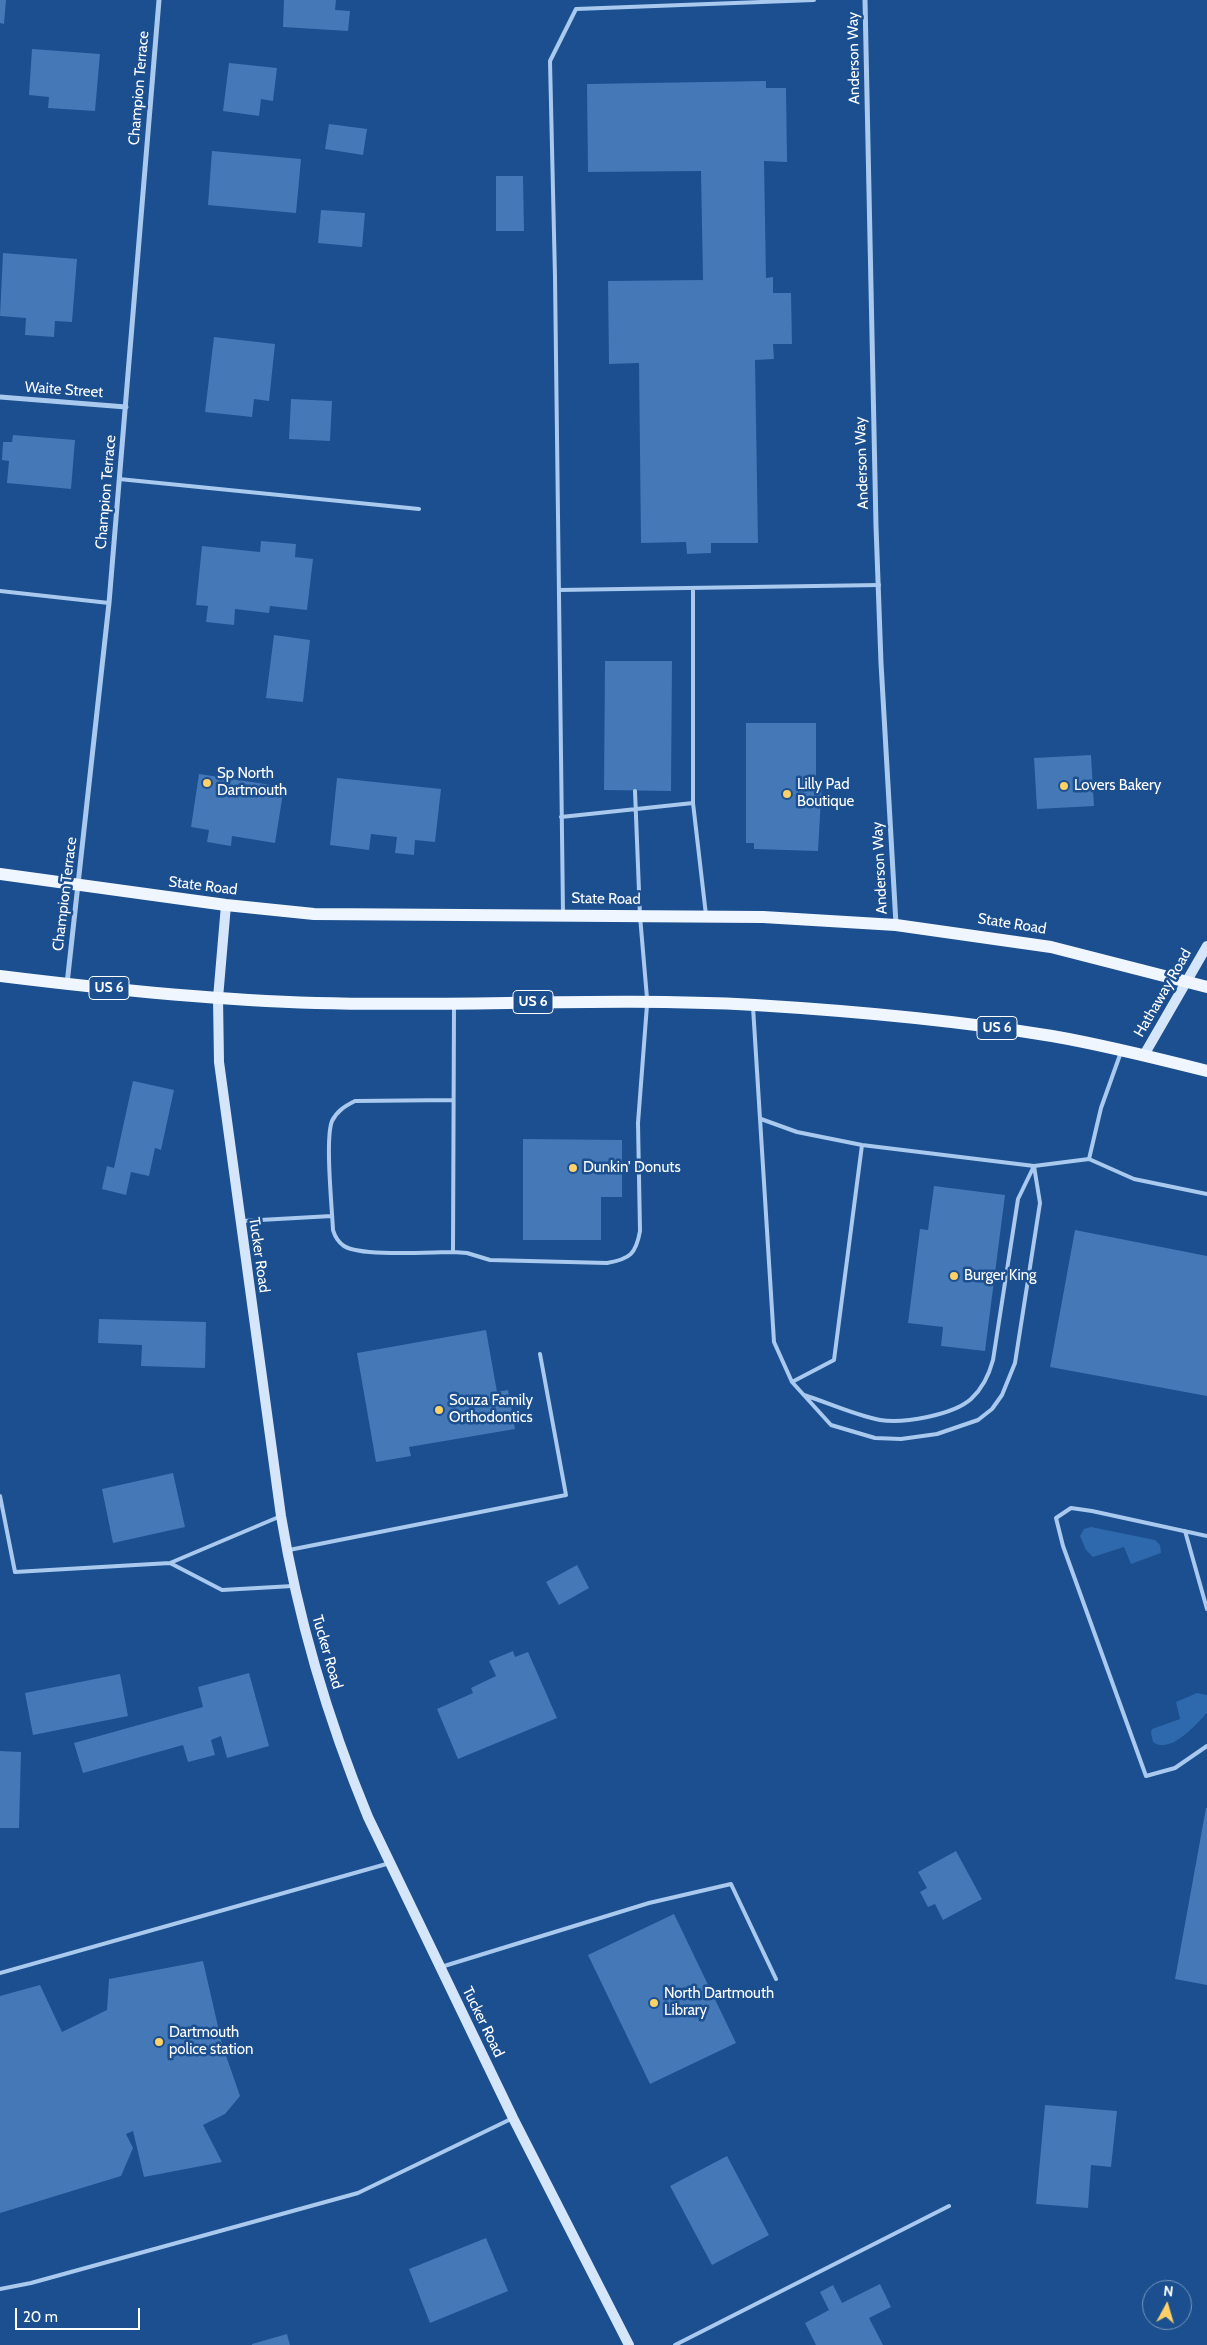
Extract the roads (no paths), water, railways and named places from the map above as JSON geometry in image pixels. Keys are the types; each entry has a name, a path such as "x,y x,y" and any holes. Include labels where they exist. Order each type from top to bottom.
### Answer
{"main road":[{"name":"State Road","path":"0,874 226,905 314,914 562,914 763,917 896,925 1052,947 1207,987"},
{"name":"Tucker Road","path":"226,905 218,998 219,1062 280,1516 294,1586 314,1663 348,1769 390,1863 513,2118 629,2345"},
{"name":"Hathaway Road","path":"1144,1055 1207,946"},
{"name":"US 6","path":"0,976 218,998 317,1003 647,1002 753,1005 848,1012 976,1025 1055,1037 1144,1055 1207,1071"}],"street":[{"name":"Champion Terrace","path":"66,984 79,886 109,603 159,0"},
{"name":"Anderson Way","path":"865,0 878,586 896,925"},
{"name":"Waite Street","path":"0,397 126,407"}],"lane":[{"path":"562,914 555,276 550,61 576,9 814,0"},
{"path":"119,479 419,509"},
{"path":"559,590 878,586"},
{"path":"693,588 693,803 706,917"},
{"path":"0,591 109,603"},
{"path":"453,1100 355,1101 345,1106 332,1121 329,1132 332,1216 333,1230 337,1240 344,1246 355,1250 467,1253 490,1260 607,1263 631,1255 637,1245 640,1231 638,1122 647,1002 640,916 634,791"},
{"path":"561,817 693,803"},
{"path":"453,1252 454,1003"},
{"path":"753,1005 774,1342 792,1382 832,1426 875,1438 901,1439 937,1434 978,1420 992,1409 1002,1395 1015,1363 1040,1203 1034,1166"},
{"path":"1089,1160 1101,1108 1122,1051"},
{"path":"761,1120 797,1132 862,1145 1034,1166 1089,1160 1134,1180 1207,1194"},
{"path":"792,1382 834,1360 862,1145"},
{"path":"803,1395 867,1416 899,1421 932,1415 957,1407 970,1400 989,1376 994,1360 1018,1199 1034,1166"},
{"path":"240,1221 332,1216"},
{"path":"286,1550 566,1495 540,1354"},
{"path":"0,1496 15,1572 170,1563 280,1516"},
{"path":"1207,1536 1071,1508 1056,1518 1057,1526 1146,1776 1174,1768 1207,1746"},
{"path":"1185,1532 1207,1609"},
{"path":"170,1563 222,1590 294,1586"},
{"path":"0,1973 390,1863"},
{"path":"439,1968 649,1902 731,1884 776,1978"},
{"path":"0,2289 31,2283 358,2194 513,2118"},
{"path":"675,2345 950,2206"}],"place":[{"name":"Sp North Dartmouth","path":"207,783"},
{"name":"Lovers Bakery","path":"1064,786"},
{"name":"Lilly Pad Boutique","path":"787,794"},
{"name":"Dunkin' Donuts","path":"573,1168"},
{"name":"Burger King","path":"954,1276"},
{"name":"Souza Family Orthodontics","path":"439,1410"},
{"name":"North Dartmouth Library","path":"654,2003"},
{"name":"Dartmouth police station","path":"159,2042"}]}
